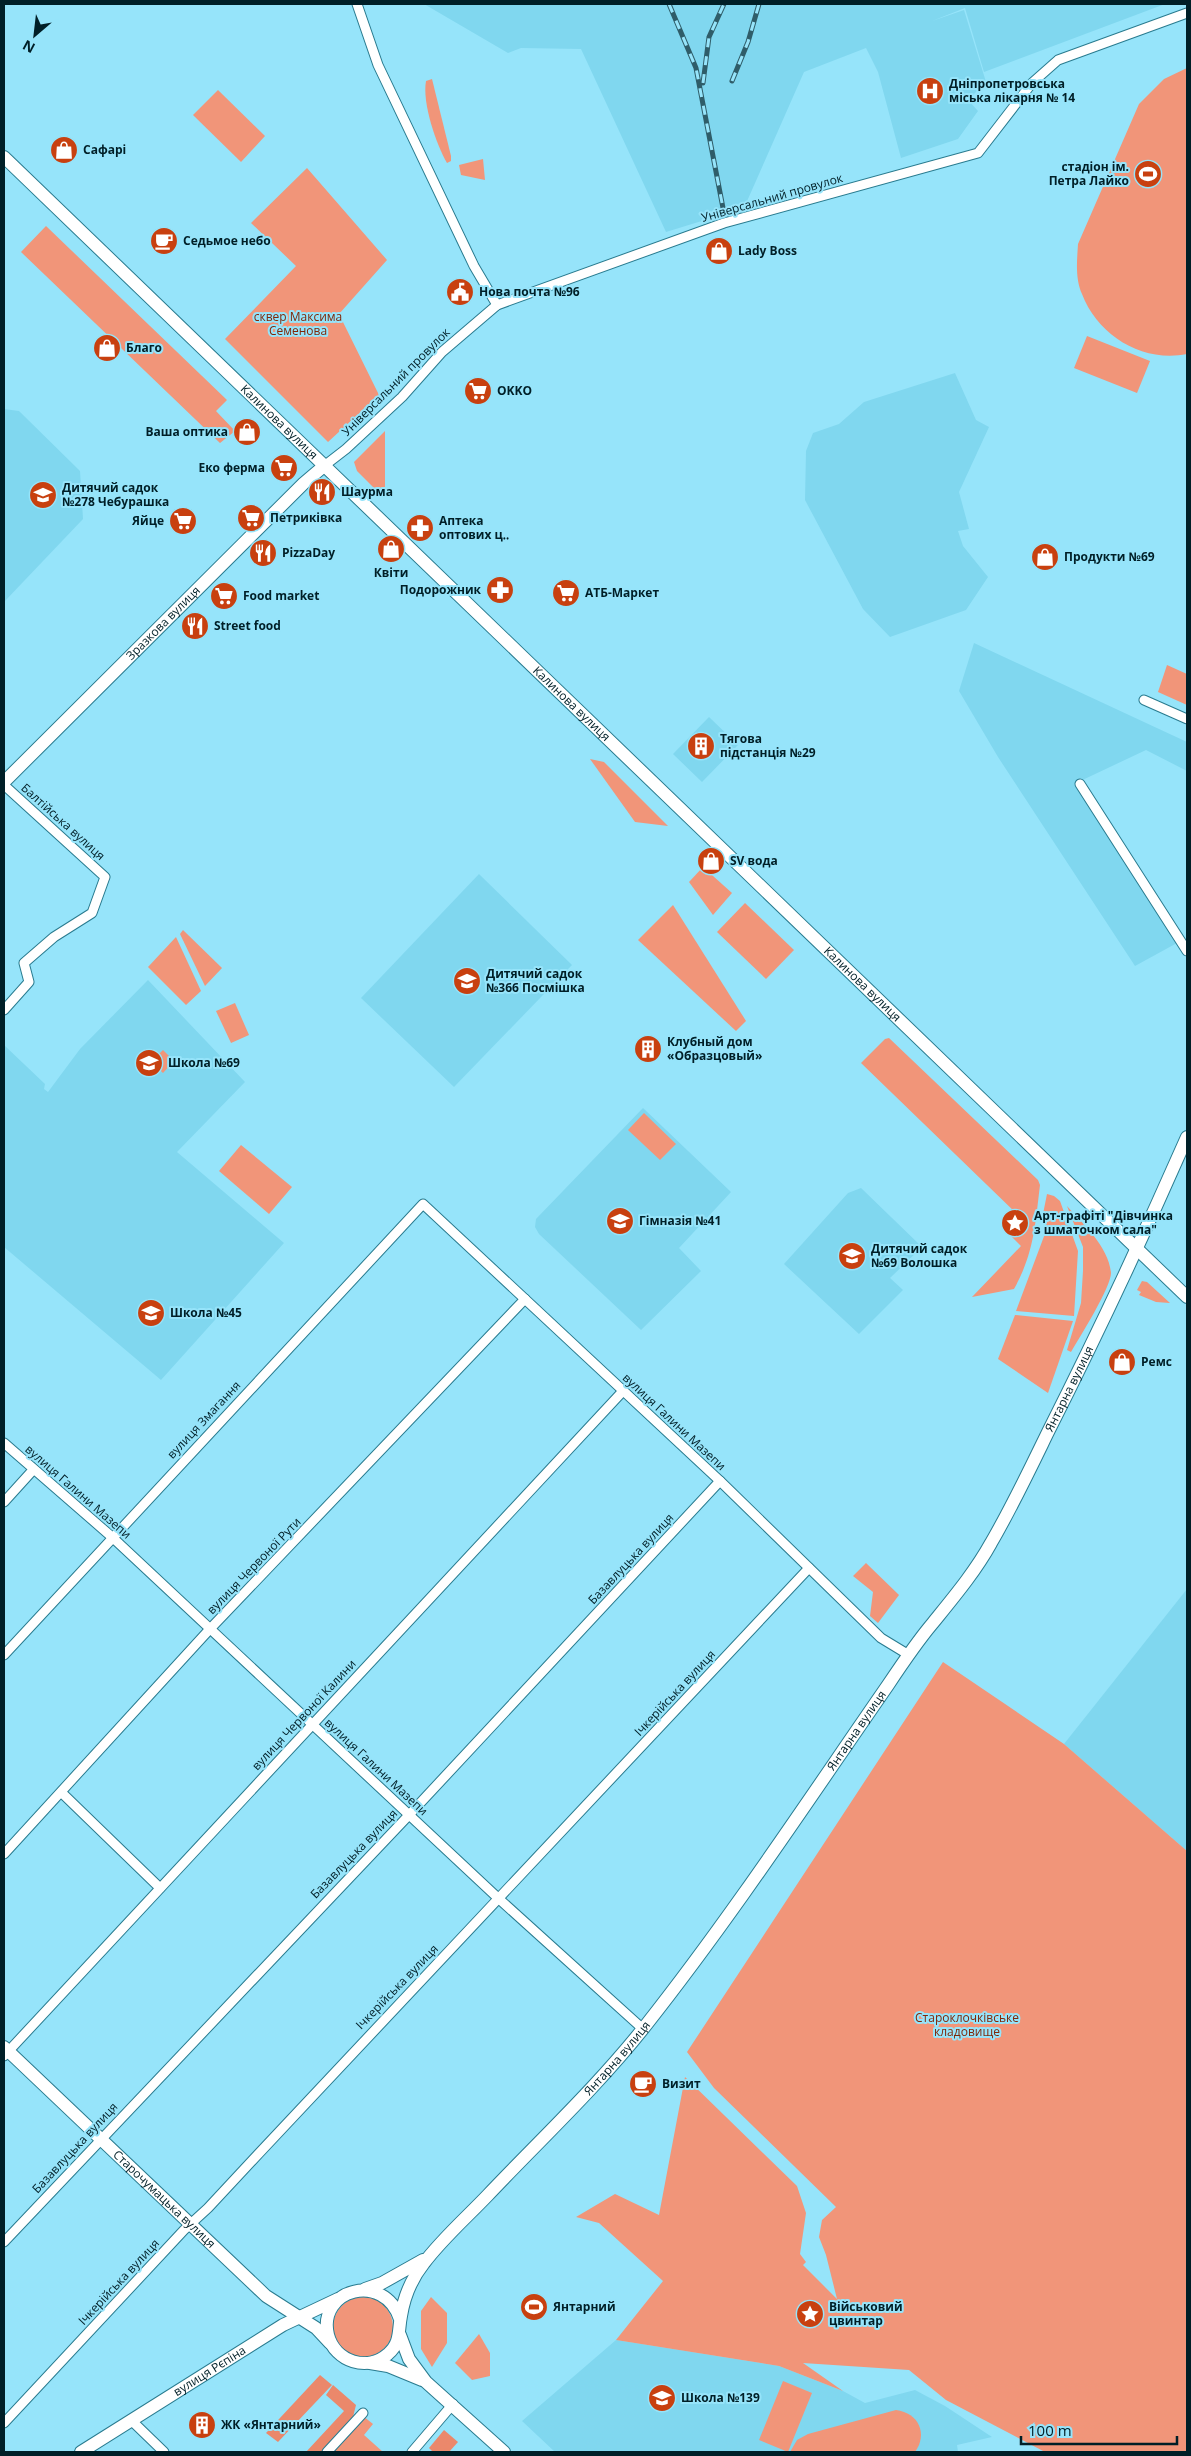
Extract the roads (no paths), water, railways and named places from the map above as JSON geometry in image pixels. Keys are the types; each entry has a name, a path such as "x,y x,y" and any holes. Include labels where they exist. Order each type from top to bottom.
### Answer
{"main road":[{"name":"Калинова вулиця","path":"4,157 1187,1297"},
{"name":"Зразкова вулиця","path":"4,783 304,483 324,466"},
{"name":"Янтарна вулиця","path":"400,2319 409,2287 427,2258 567,2113 643,2029 720,1925 908,1655 970,1576 995,1538 1138,1249 1187,1137"},
{"name":"Старочумацька вулиця","path":"5,2051 101,2139 266,2296 316,2328 344,2357 352,2361 398,2369 426,2382 453,2404 504,2452"},
{"name":"Янтарна вулиця","path":"362,2290 382,2283 427,2258"},
{"path":"332,2345 327,2330 329,2314 343,2296 362,2290 379,2293 392,2304 400,2319"},
{"name":"вулиця Рєпіна","path":"81,2452 297,2317 319,2309 343,2296"},
{"name":"Старочумацька вулиця","path":"400,2319 400,2335 409,2359 426,2382"},
{"path":"370,2363 385,2356 392,2350 400,2335"}],"street":[{"path":"356,4 378,65 474,266 497,305"},
{"name":"Універсальний провулок","path":"324,466 402,397 442,352 497,305 724,223 978,153 1032,83 1058,60 1187,13"},
{"path":"1144,700 1187,719"},
{"name":"Балтійська вулиця","path":"4,783 105,877 92,913 54,937 24,963 29,982 4,1010"},
{"path":"1080,784 1187,951"},
{"name":"вулиця Галини Мазепи","path":"423,1204 720,1481 885,1642 908,1655"},
{"name":"вулиця Змагання","path":"4,1654 423,1204"},
{"name":"вулиця Червоної Рути","path":"4,1854 62,1793 209,1630 525,1299"},
{"name":"вулиця Червоної Калини","path":"5,2051 160,1888 623,1392"},
{"name":"вулиця Галини Мазепи","path":"4,1443 112,1537 209,1630 498,1898 643,2029"},
{"path":"4,1502 33,1470"},
{"name":"Базавлуцька вулиця","path":"4,2242 409,1815 720,1481"},
{"name":"Ічкерійська вулиця","path":"4,2423 808,1568"},
{"path":"62,1793 160,1888"},
{"path":"412,2452 453,2404"},
{"path":"327,2452 363,2413"},
{"path":"132,2421 164,2452"}],"railway":[{"path":"669,4 696,68 723,208"},
{"path":"703,83 709,37 724,4"},
{"path":"732,81 748,42 759,4"}],"place":[{"name":"Дніпропетровська міська лікарня № 14","path":"930,91"},
{"name":"Сафарі","path":"64,150"},
{"name":"стадіон ім. Петра Лайко","path":"1148,174"},
{"name":"Седьмое небо","path":"164,241"},
{"name":"Lady Boss","path":"719,251"},
{"name":"Нова почта №96","path":"460,292"},
{"name":"Благо","path":"107,348"},
{"name":"OKKO","path":"478,391"},
{"name":"Ваша оптика","path":"247,432"},
{"name":"Еко ферма","path":"284,468"},
{"name":"Шаурма","path":"322,492"},
{"name":"Дитячий садок №278 Чебурашка","path":"43,495"},
{"name":"Петриківка","path":"251,518"},
{"name":"Яйце","path":"183,521"},
{"name":"Аптека оптових ц‥","path":"420,528"},
{"name":"Квіти","path":"391,549"},
{"name":"PizzaDay","path":"263,553"},
{"name":"Продукти №69","path":"1045,557"},
{"name":"Подорожник","path":"500,590"},
{"name":"АТБ-Маркет","path":"566,593"},
{"name":"Food market","path":"224,596"},
{"name":"Street food","path":"195,626"},
{"name":"Тягова пiдстанцiя №29","path":"701,746"},
{"name":"SV вода","path":"711,861"},
{"name":"Дитячий садок №366 Посмішка","path":"467,981"},
{"name":"Клубный дом «Образцовый»","path":"648,1049"},
{"name":"Школа №69","path":"149,1063"},
{"name":"Гімназія №41","path":"620,1221"},
{"name":"Арт-графіті \"Дівчинка з шматочком сала\"","path":"1015,1223"},
{"name":"Дитячий садок №69 Волошка","path":"852,1256"},
{"name":"Школа №45","path":"151,1313"},
{"name":"Ремс","path":"1122,1362"},
{"name":"Визит","path":"643,2084"},
{"name":"Янтарний","path":"534,2307"},
{"name":"Військовий цвинтар","path":"810,2314"},
{"name":"Школа №139","path":"662,2398"},
{"name":"ЖК «Янтарний»","path":"202,2425"}],"park label":[{"name":"сквер Максима Семенова","path":"298,324"},
{"name":"Староклочківське кладовище","path":"967,2025"}]}
